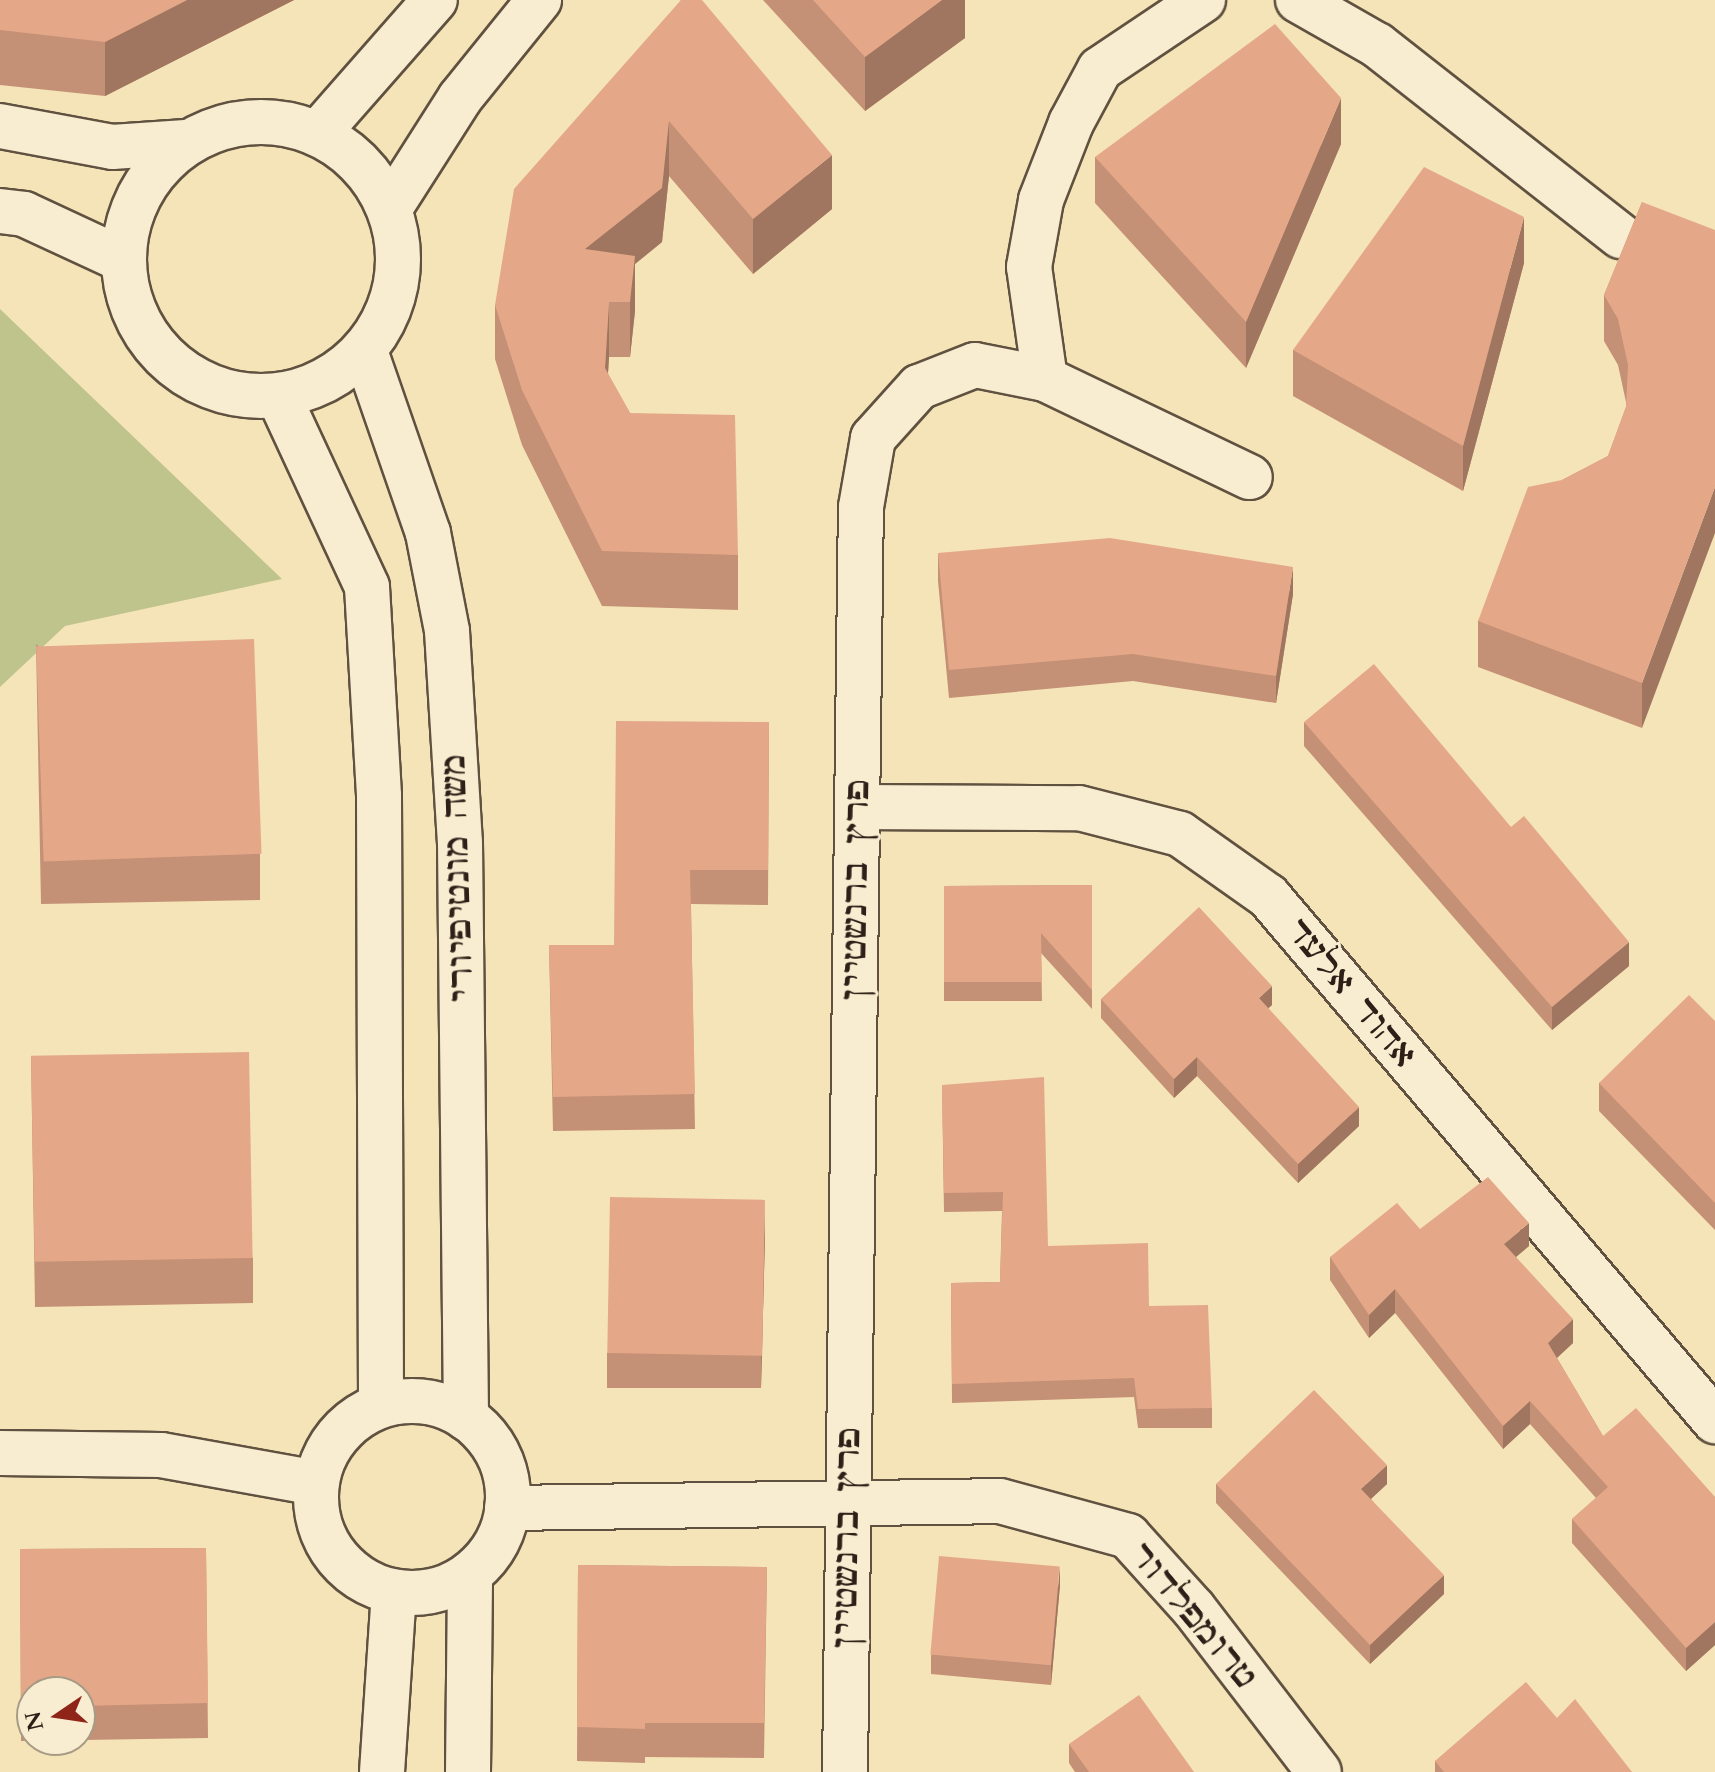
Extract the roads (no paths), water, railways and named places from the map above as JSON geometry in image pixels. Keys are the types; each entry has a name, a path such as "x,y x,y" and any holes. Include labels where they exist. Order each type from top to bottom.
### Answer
{"street":[{"path":"318,133 435,0"},
{"path":"390,208 460,98 539,0"},
{"path":"1045,379 1029,267 1041,200 1071,123 1100,69 1203,0"},
{"path":"1298,0 1377,45 1621,236"},
{"path":"274,120 318,133 348,151 373,177 390,208 398,245 397,283 385,320 365,351 339,373 279,397 232,395 189,378 154,347 131,306 123,260 130,214 152,173 186,142 228,124 274,120"},
{"path":"0,126 112,147 186,142"},
{"path":"0,211 24,214 123,260"},
{"name":"משה מונטיפיורי","path":"365,351 428,533 447,631 460,843 466,1418"},
{"name":"פרץ ברנשטיין","path":"845,1772 861,507 873,438 919,387 975,365 1045,379 1250,477"},
{"path":"279,397 367,587 379,796 381,1405"},
{"name":"אהוד אלעד","path":"857,807 1079,808 1180,834 1268,896 1715,1421"},
{"path":"411,1400 439,1405 466,1418 499,1457 507,1508 495,1544 470,1574 421,1593 394,1591 366,1582 343,1564 326,1540 316,1483 332,1444 363,1414 381,1405 411,1400"},
{"path":"0,1453 161,1455 316,1483"},
{"name":"טרומפלדור","path":"507,1508 847,1499 1000,1501 1128,1536 1194,1609 1319,1772"},
{"path":"468,1772 470,1574"},
{"path":"382,1772 394,1591"}]}
